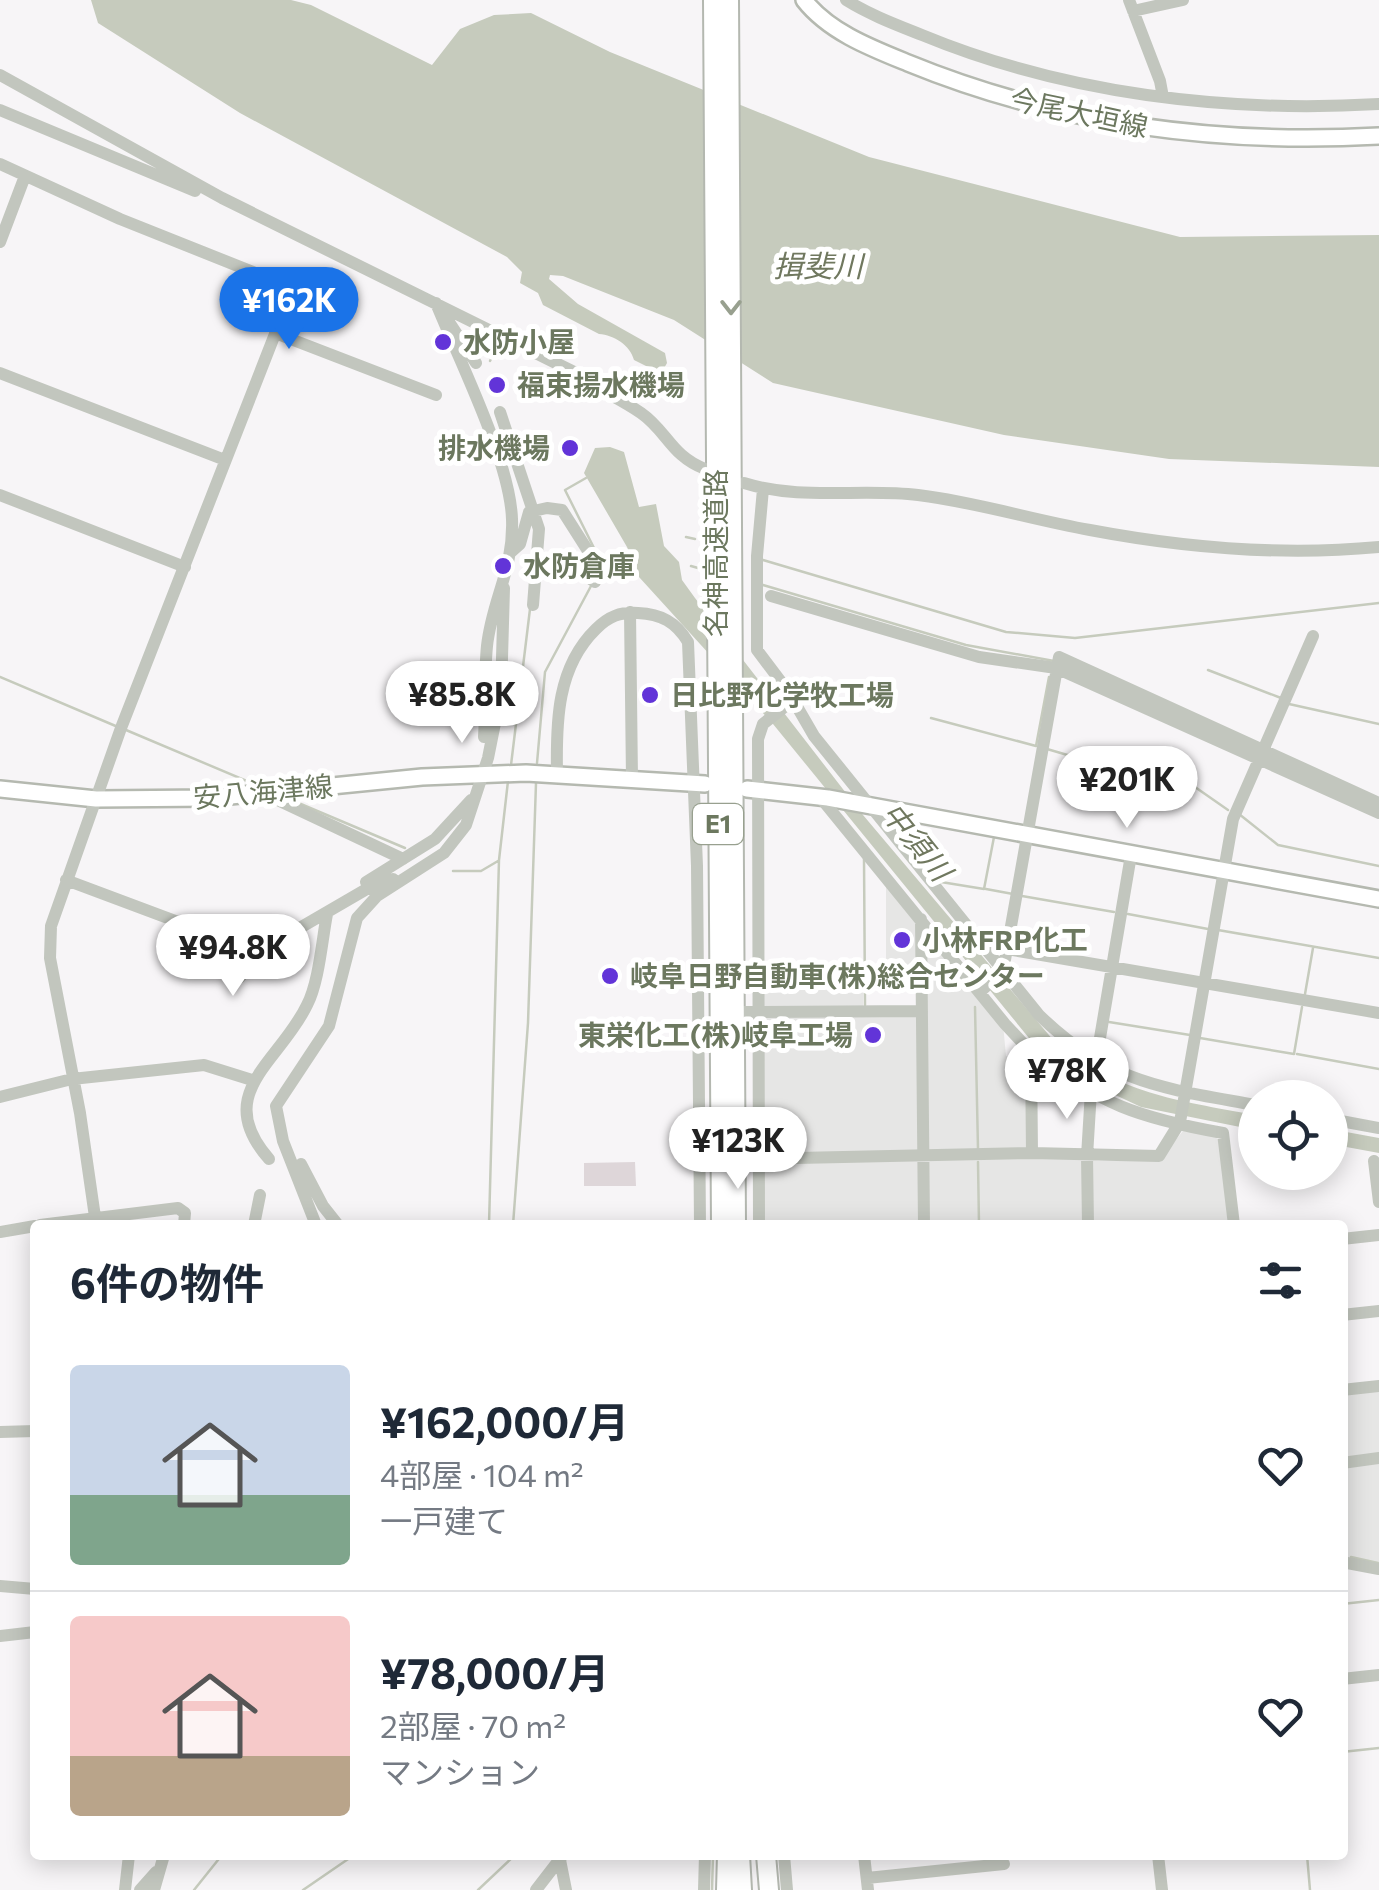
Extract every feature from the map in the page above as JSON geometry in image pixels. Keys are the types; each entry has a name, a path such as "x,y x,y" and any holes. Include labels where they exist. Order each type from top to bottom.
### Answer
{"highway":[{"name":"名神高速道路","path":"713,0 736,1220"},
{"name":"名神高速道路","path":"721,1220 728,0"},
{"path":"726,1890 727,1860"},
{"path":"740,1860 742,1890"},
{"path":"760,1860 776,1889"},
{"path":"767,1860 776,1889"}],"main road":[{"name":"今尾大垣線","path":"804,0 829,23 878,50 985,92 1043,109 1199,134 1328,139 1379,136"},
{"name":"安八海津線","path":"0,789 96,799 195,799 422,777 557,773 699,784"},
{"path":"752,789 824,798 1379,899"}],"street":[{"path":"846,0 900,26 1044,76 1162,96 1285,106 1379,104"},
{"path":"1162,96 1131,6 1183,0"},
{"path":"0,76 222,198 574,372 640,412 675,452 705,469"},
{"path":"0,110 193,191 222,198"},
{"path":"0,164 146,230 294,288 184,567 51,926 50,958 80,1113 94,1216"},
{"path":"0,242 25,176"},
{"path":"436,304 476,362"},
{"path":"66,880 221,938 239,978 266,948 365,890 430,864 455,842 466,825 482,774 487,645 511,552 512,516 504,480 436,304"},
{"path":"275,334 436,395"},
{"path":"0,373 225,460"},
{"path":"500,412 533,510 540,550 533,605"},
{"path":"744,483 793,494 922,496 1092,530 1211,546 1279,550 1379,547"},
{"path":"763,489 757,556 757,650 814,736 1039,1016 1060,1035 1096,1062 1147,1085 1238,1103"},
{"path":"0,494 184,567"},
{"path":"511,552 520,544 526,515 533,510 562,510 590,554 588,578 595,582"},
{"path":"771,596 979,657 1056,668"},
{"path":"557,773 563,683 570,661 606,620 620,612 660,616 680,630 688,642 704,866 706,1158 700,1220"},
{"path":"630,612 632,779"},
{"path":"753,1158 1032,1153 1159,1156 1179,1124 1232,819 1313,636"},
{"path":"982,990 1003,972 1059,657 1379,813"},
{"path":"759,1220 753,1158 752,789 763,724 790,702"},
{"path":"1261,755 1379,803"},
{"path":"264,794 403,859"},
{"path":"270,1158 254,1141 247,1124 246,1100 252,1080 280,1048 309,1003 332,911 352,891 435,839 473,798"},
{"path":"824,798 1031,1052 1125,1110 1223,1134 1233,1220"},
{"path":"1088,1220 1091,1092 1131,855"},
{"path":"314,1220 279,1127 276,1106 329,1026 357,918 377,896 406,876"},
{"path":"921,919 924,1220"},
{"path":"1007,949 1379,1013"},
{"path":"751,1012 922,1011"},
{"path":"1031,1052 1032,1153"},
{"path":"0,1097 72,1079 204,1064 252,1080"},
{"path":"1348,1122 1379,1128"},
{"path":"279,1127 336,1220"},
{"path":"1374,1161 1379,1202"},
{"path":"254,1220 260,1195"},
{"path":"73,1220 178,1208 184,1213 184,1220"},
{"path":"0,1232 30,1227"},
{"path":"1348,1238 1379,1235"},
{"path":"1348,1314 1379,1311"},
{"path":"1348,1389 1379,1386"},
{"path":"0,1432 30,1431"},
{"path":"1348,1461 1379,1458"},
{"path":"1348,1563 1379,1568"},
{"path":"0,1586 30,1589"},
{"path":"0,1636 30,1633"},
{"path":"1348,1678 1379,1675"},
{"path":"125,1890 128,1860"},
{"path":"536,1890 559,1860"},
{"path":"562,1860 566,1890"},
{"path":"704,1890 705,1860"},
{"path":"776,1889 783,1860"},
{"path":"1159,1860 1162,1890"},
{"path":"140,1890 162,1861"},
{"path":"154,1890 162,1861"},
{"path":"868,1884 1004,1864"}],"shaded area":[{"path":"886,881 1003,1024 1006,1056 1028,1059 1028,1157 1159,1160 1183,1131 1215,1136 1219,1141 1230,1220 763,1220 763,974 813,973 814,981 863,981 863,1008 918,1008 918,966 886,966"},
{"path":"635,1162 636,1186 584,1186 584,1163"},
{"path":"1379,1391 1379,1566 1348,1561 1348,1394"}],"water":[{"name":"揖斐川","path":"91,0 291,0 311,5 432,65 460,29 494,15 531,13 610,52 869,157 1180,237 1379,235 1379,467 1169,459 1004,435 773,383 674,320 563,276 550,275 549,279 578,304 665,353 667,363 653,388 643,384 648,367 634,360 625,345 543,305 538,293 520,283 522,272 507,257 240,113 98,23"},
{"path":"610,447 624,452 639,507 656,504 664,546 679,562 682,580 695,598 863,815 1054,1041 1078,1059 1126,1084 1174,1099 1238,1112 1238,1127 1141,1107 1077,1077 1033,1043 773,724 639,577 627,547 584,473 595,448"},
{"path":"1348,1132 1379,1138 1379,1153 1348,1147"}],"waterway":[{"path":"490,361 492,357"},
{"path":"586,478 565,490 598,556 596,575"},
{"path":"686,537 695,539"},
{"path":"763,560 1006,632 1075,638 1379,603"},
{"path":"691,566 698,568"},
{"path":"763,585 966,645 1054,661"},
{"path":"537,763 545,672 591,586"},
{"path":"511,765 530,609"},
{"path":"1208,670 1281,698"},
{"path":"0,677 118,727"},
{"path":"931,718 1036,746 1049,677"},
{"path":"1289,704 1379,724"},
{"path":"126,730 261,787"},
{"path":"1047,749 1195,787 1228,810"},
{"path":"489,1220 499,860 508,781"},
{"path":"513,1220 528,1023 536,783"},
{"path":"296,802 405,848"},
{"path":"1239,814 1278,845 1379,866"},
{"name":"中須川","path":"941,882 984,889 994,837"},
{"path":"864,859 865,1005"},
{"path":"453,871 481,871 498,861"},
{"path":"986,889 1013,894"},
{"path":"1022,896 1114,912"},
{"path":"1128,914 1208,929"},
{"path":"1218,930 1379,958"},
{"path":"1305,994 1313,948"},
{"path":"764,971 865,970"},
{"path":"975,1007 978,1149"},
{"path":"1200,1038 1294,1054 1302,1007"},
{"path":"1109,1022 1190,1035"},
{"path":"1297,1054 1379,1069"},
{"path":"978,1162 979,1220"},
{"path":"1351,1557 1378,1563"},
{"path":"1348,1603 1379,1600"},
{"path":"1348,1751 1379,1748"},
{"path":"194,1890 218,1860"},
{"path":"303,1890 347,1860"},
{"path":"478,1890 510,1860"},
{"path":"712,1890 713,1860"},
{"path":"1307,1860 1310,1890"}],"place":[{"name":"水防小屋","path":"443,342"},
{"name":"福束揚水機場","path":"497,385"},
{"name":"排水機場","path":"570,448"},
{"name":"水防倉庫","path":"503,566"},
{"name":"日比野化学牧工場","path":"650,695"},
{"name":"小林FRP化工","path":"902,940"},
{"name":"岐阜日野自動車(株)総合センター","path":"610,976"},
{"name":"東栄化工(株)岐阜工場","path":"873,1035"}]}
